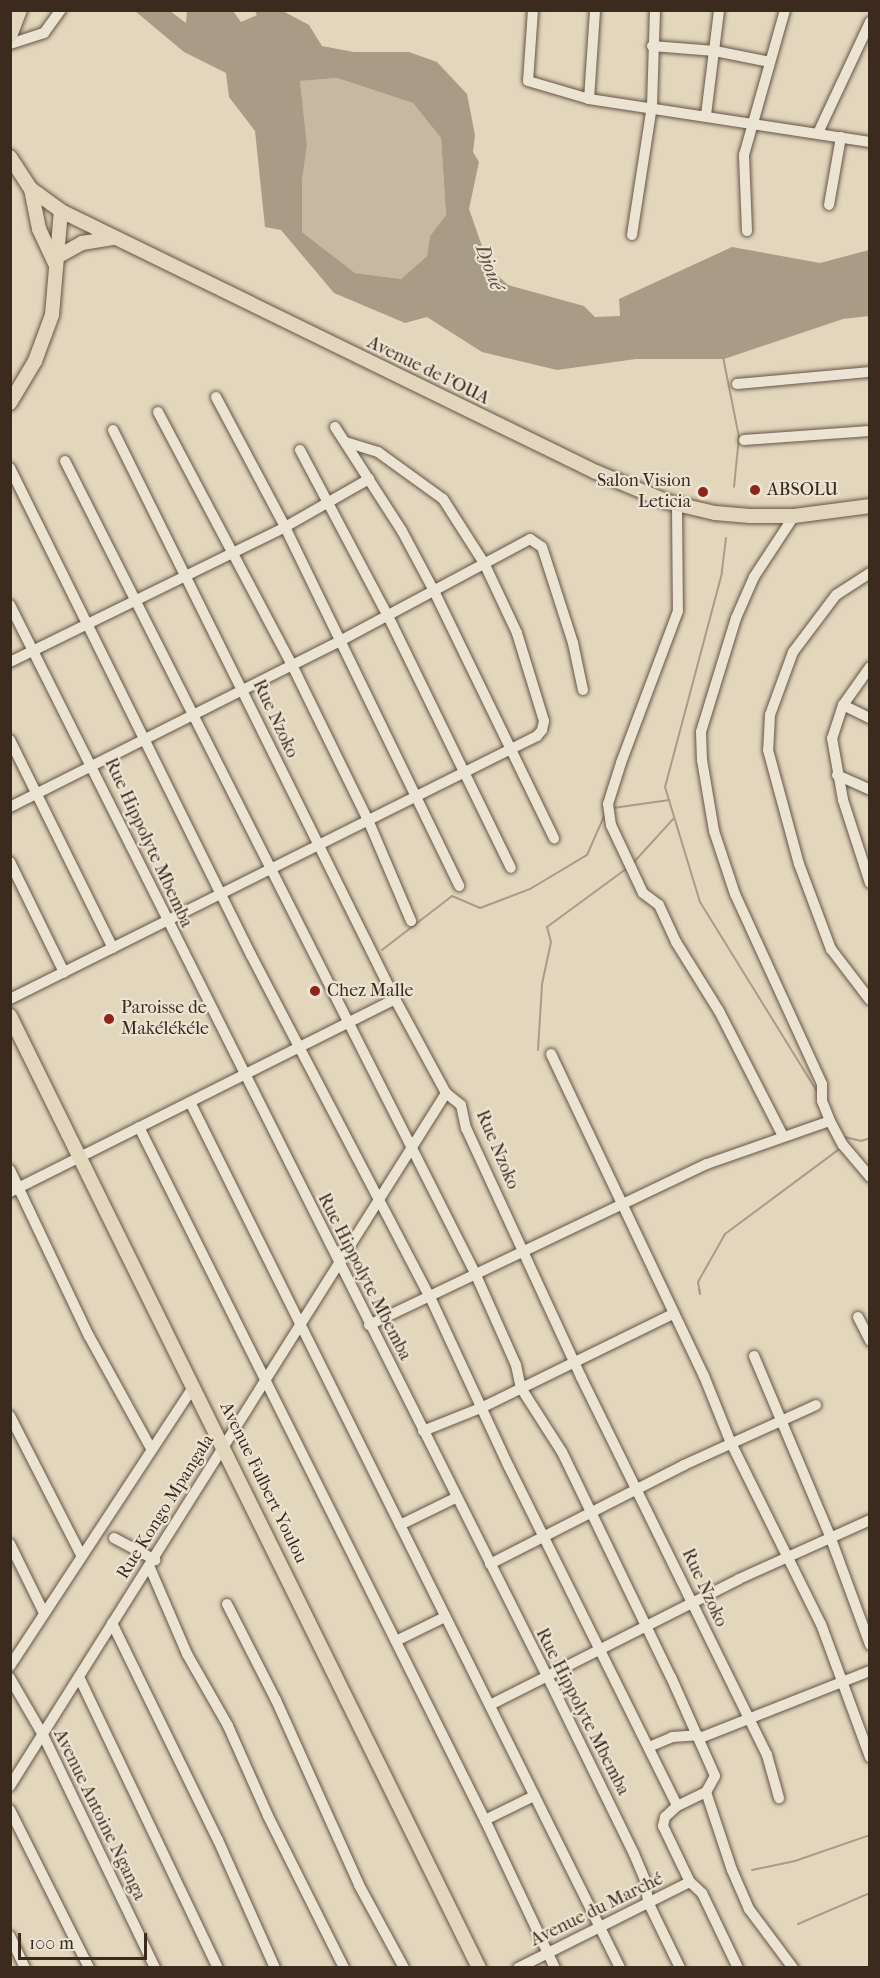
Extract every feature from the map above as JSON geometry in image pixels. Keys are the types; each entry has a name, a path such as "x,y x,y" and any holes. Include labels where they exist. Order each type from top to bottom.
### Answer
{"main road":[{"path":"10,36 20,10"},
{"name":"Avenue de l'OUA","path":"10,157 31,189 61,211 112,238 596,472 677,505 733,515 794,516 868,506"},
{"path":"31,189 39,229 57,261"},
{"path":"10,403 47,335 55,300 61,211"},
{"path":"57,261 82,243 112,238"},
{"name":"Avenue Fulbert Youlou","path":"10,1016 224,1444 479,1968"}],"street":[{"path":"10,44 44,33 58,19 61,10"},
{"path":"533,10 528,81 589,99 652,106 870,142"},
{"path":"589,99 595,10"},
{"path":"632,235 652,106 652,46 656,10"},
{"path":"706,115 719,10"},
{"path":"747,231 744,155 785,10"},
{"path":"818,133 870,21"},
{"path":"652,46 715,51 770,62"},
{"path":"829,204 841,137"},
{"path":"737,384 870,372"},
{"path":"216,397 285,527 459,886"},
{"path":"158,412 292,665 368,820 411,921"},
{"path":"335,427 369,479 434,591 554,838"},
{"name":"Rue Nzoko","path":"113,430 395,999 446,1093 461,1105 466,1128 576,1360 581,1377 694,1602 706,1634 774,1770 779,1798"},
{"path":"744,440 870,431"},
{"path":"10,999 537,736 544,721 517,633 484,563 443,499 378,452 346,442"},
{"path":"300,450 388,616 511,868"},
{"path":"65,461 475,1273 516,1365 521,1388 562,1452 589,1514 699,1737 715,1776 706,1792 677,1806 665,1817 663,1826 690,1882 702,1893 738,1968"},
{"path":"10,468 297,1046 430,1297 677,1806"},
{"path":"10,662 285,527 369,479"},
{"path":"677,505 678,611 608,804 611,825 643,893 659,905 676,942 719,1011 783,1136"},
{"path":"794,516 754,577 736,618 701,732 702,760 714,831 735,894 822,1084 822,1101 830,1121 843,1145 869,1176"},
{"path":"10,807 244,691 530,539 542,547 573,643 583,690"},
{"path":"870,573 836,595 793,652 770,715 768,750 799,864 831,949 870,1000"},
{"name":"Rue Hippolyte Mbemba","path":"10,605 35,649 93,765 166,921 634,1854 645,1880 648,1902 680,1968"},
{"path":"870,667 843,705 832,738 837,775 865,858 870,884"},
{"path":"843,705 870,718"},
{"path":"10,740 113,948"},
{"path":"837,775 870,790"},
{"path":"10,862 64,972"},
{"path":"15,1190 348,1019 395,999"},
{"path":"551,1053 704,1376 731,1443 789,1555 843,1679 870,1757"},
{"name":"Rue Kongo Mpangala","path":"10,1786 112,1623 152,1564 224,1444 267,1380 446,1093"},
{"path":"190,1102 620,1968"},
{"path":"369,1325 621,1202 707,1164 830,1121"},
{"path":"139,1127 485,1820 555,1968"},
{"path":"10,1170 15,1190 89,1336 152,1450"},
{"path":"423,1431 483,1407 673,1314"},
{"path":"858,1317 870,1341"},
{"path":"754,1356 830,1536 870,1645"},
{"path":"10,1666 43,1611 194,1386"},
{"path":"490,1564 544,1534 731,1443 816,1405"},
{"path":"10,1416 81,1555"},
{"path":"400,1525 455,1498"},
{"path":"490,1705 545,1674 644,1625 789,1555 870,1520"},
{"path":"114,1538 152,1564 187,1654 228,1726 268,1816 344,1968"},
{"path":"10,1544 43,1611"},
{"path":"227,1604 276,1700 359,1885 404,1968"},
{"path":"396,1641 444,1617"},
{"path":"112,1623 275,1968"},
{"path":"649,1747 672,1737 699,1737 843,1679 870,1671"},
{"path":"80,1677 218,1968"},
{"name":"Avenue Antoine Nganga","path":"10,1678 43,1735 155,1968"},
{"path":"706,1792 724,1850 749,1909 793,1968"},
{"path":"485,1820 534,1796"},
{"path":"10,1810 89,1968"},
{"name":"Avenue du Marché","path":"518,1968 690,1882"},
{"path":"10,1936 26,1968"}],"shaded area":[{"path":"135,11 170,11 186,23 187,11 233,11 241,22 257,15 255,11 283,11 309,25 322,46 354,52 409,52 437,62 467,94 475,135 473,152 479,162 469,209 490,269 508,285 584,306 595,317 620,316 619,299 732,247 820,263 869,250 869,316 843,319 724,359 636,359 557,370 482,352 427,317 405,323 334,293 281,230 265,227 255,131 229,97 226,73 184,52","holes":["337,78 413,103 441,138 446,215 430,236 427,256 401,279 355,273 302,232 302,180 307,145 300,81"]},
{"path":"337,78 413,103 441,138 446,215 430,236 427,256 401,279 355,273 302,232 302,180 307,145 300,81"}],"waterway":[{"path":"723,357 739,437 734,487"},
{"path":"726,538 722,573 665,787 700,902 816,1090"},
{"path":"613,808 669,800"},
{"path":"382,950 452,896 480,908 530,889 587,855 605,814"},
{"path":"634,862 674,818"},
{"path":"538,1050 542,984 551,942 547,927 626,869"},
{"path":"844,1137 861,1141 870,1138"},
{"path":"699,1288 700,1294 698,1282 725,1234 841,1148"},
{"path":"752,1870 795,1861 870,1835"},
{"path":"798,1924 870,1893"}],"place":[{"name":"ABSOLU","path":"755,490"},
{"name":"Salon Vision Leticia","path":"703,492"},
{"name":"Chez Malle","path":"315,991"},
{"name":"Paroisse de Makélékéle","path":"109,1019"}],"water label":[{"name":"Djoué","path":"490,267"}]}
